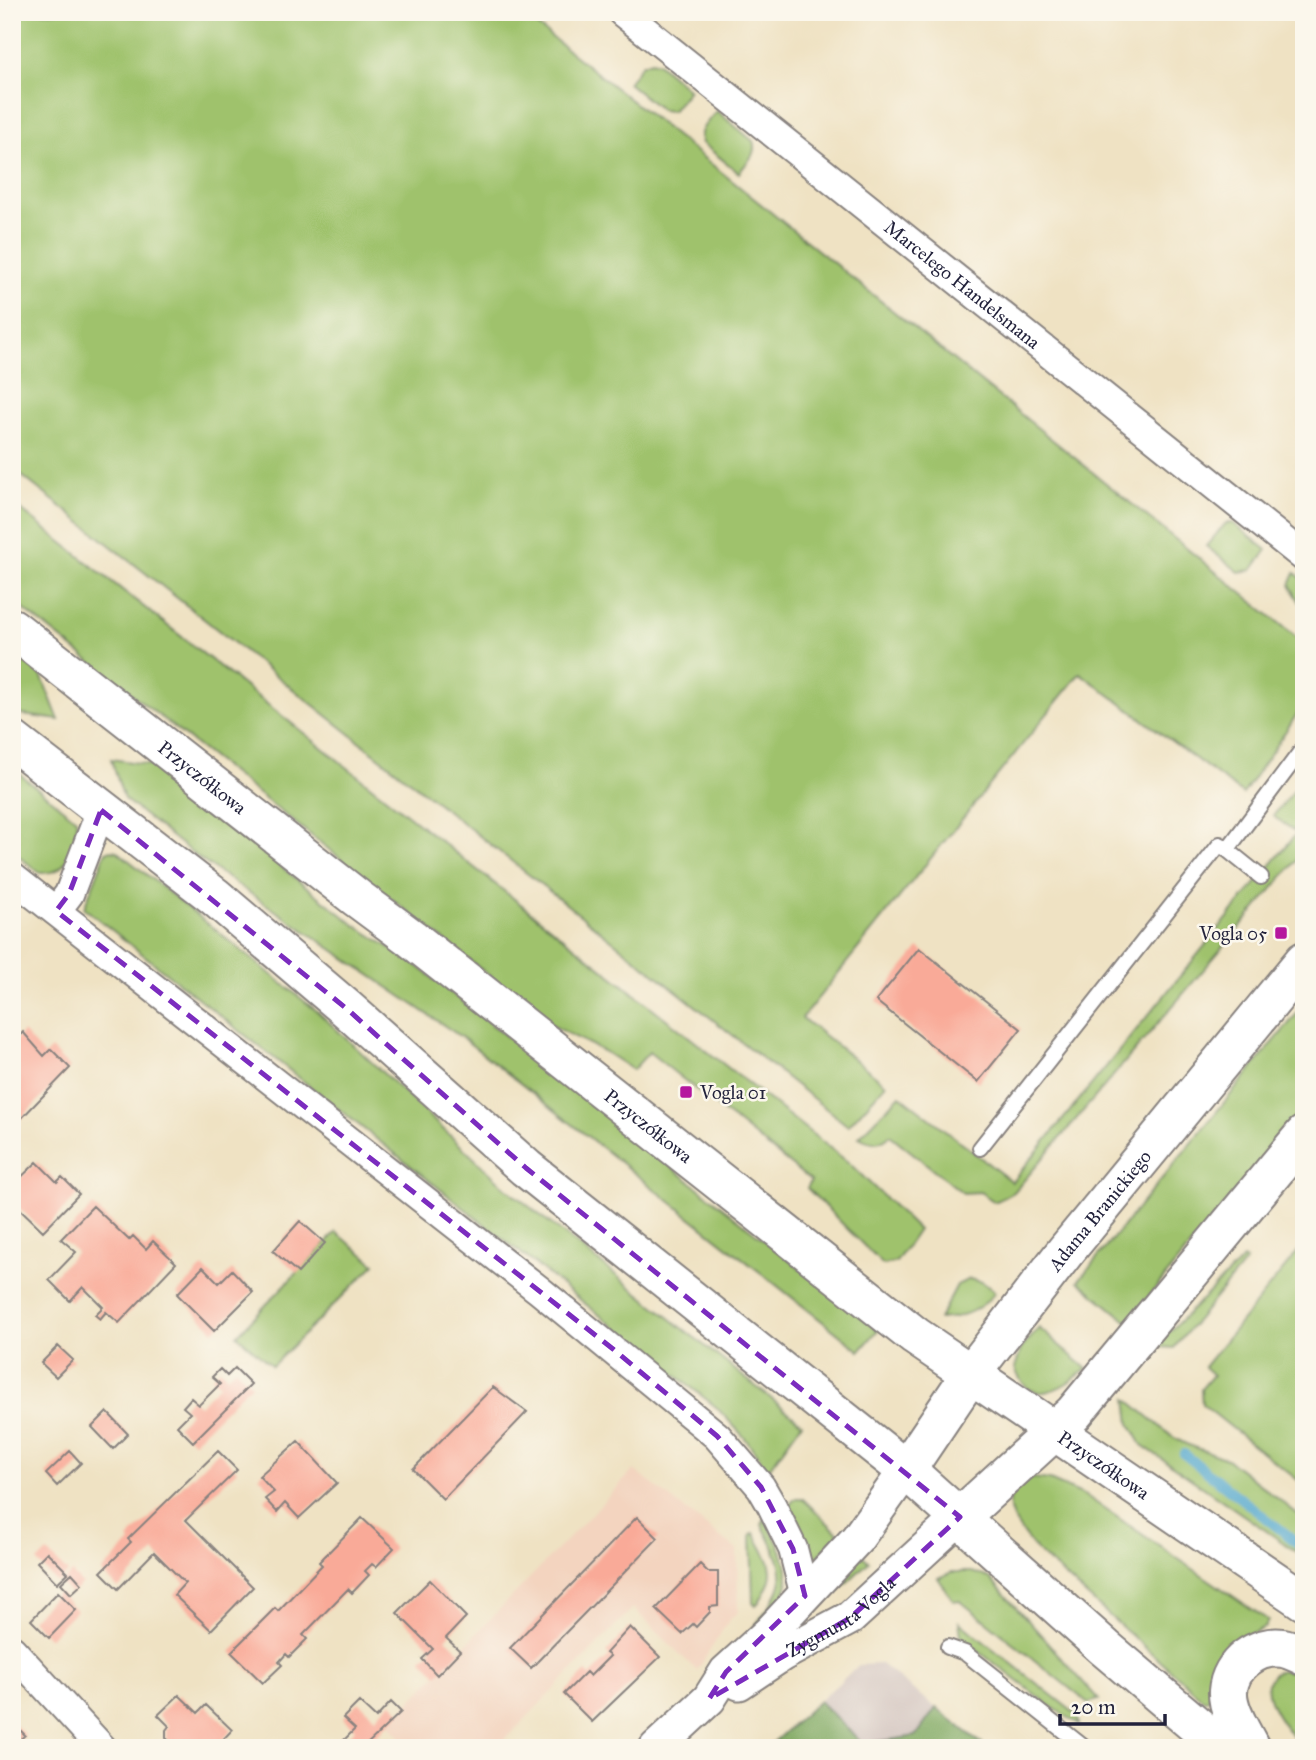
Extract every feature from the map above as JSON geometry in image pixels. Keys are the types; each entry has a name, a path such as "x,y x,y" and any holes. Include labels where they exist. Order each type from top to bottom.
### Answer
{"main road":[{"name":"Przyczółkowa","path":"12,628 411,938 915,1336 1304,1601"},
{"path":"12,740 214,896 526,1168 906,1470 1105,1648 1223,1748"},
{"name":"Adama Branickiego","path":"906,1470 971,1375 1065,1252 1304,961"},
{"path":"960,1517 1074,1413 1304,1135"},
{"path":"1250,1748 1231,1709 1228,1692 1238,1665 1249,1655 1264,1649 1283,1648 1304,1656"}],"street":[{"name":"Marcelego Handelsmana","path":"622,12 1304,557"},
{"path":"55,911 69,894 102,810"},
{"path":"12,877 538,1290 717,1436 745,1466 766,1497 793,1549 805,1596"},
{"name":"Zygmunta Vogla","path":"709,1699 726,1672 805,1596 857,1539 906,1470"},
{"name":"Zygmunta Vogla","path":"656,1748 709,1699 781,1655 850,1618 960,1517"},
{"path":"12,1650 102,1748"}],"lane":[{"path":"1227,850 1304,747"},
{"path":"980,1147 1220,844 1261,877"},
{"path":"948,1647 965,1654 1085,1748"}],"highlighted area":[{"path":"101,810 347,1009 526,1168 960,1517 850,1618 709,1699 726,1672 805,1596 793,1549 761,1487 717,1436 613,1349 56,911 69,894"}],"shaded area":[{"path":"634,1470 737,1550 738,1612 729,1620 697,1671 633,1608 497,1748 410,1748 389,1724"},
{"path":"881,1664 936,1708 917,1736 862,1744 819,1701 859,1665"}],"green space":[{"path":"12,12 520,12 1300,640 1304,646 1304,704 1243,794 1080,673 802,1018 886,1084 848,1126 12,468"},
{"path":"651,61 658,63 689,90 672,111 661,110 628,83 642,64"},
{"path":"717,111 753,141 753,154 739,173 702,143 702,130"},
{"path":"12,503 849,1163 918,1230 896,1262 883,1265 807,1188 811,1181 649,1052 633,1070 607,1053 553,1026 12,600"},
{"path":"1226,523 1233,523 1267,550 1252,570 1239,572 1206,546"},
{"path":"1295,573 1304,580 1304,610 1290,585"},
{"path":"12,653 41,675 59,720 16,714 12,711"},
{"path":"111,759 152,765 355,925 415,964 878,1330 860,1351 464,1039 201,860 124,799"},
{"path":"12,768 76,819 75,839 70,854 55,871 40,873 12,851"},
{"path":"1304,778 1304,852 1015,1191 995,1202 980,1192 963,1193 890,1135 875,1142 859,1137 900,1095 1012,1182 1297,833 1273,816"},
{"path":"117,851 318,1012 506,1188 802,1423 768,1470 744,1437 716,1407 84,908 106,852"},
{"path":"1304,1005 1304,1108 1128,1322 1078,1281"},
{"path":"336,1232 375,1264 272,1366 237,1335"},
{"path":"1304,1244 1304,1485 1202,1404 1201,1389 1213,1375 1204,1367"},
{"path":"1243,1259 1246,1261 1174,1348 1157,1344"},
{"path":"969,1279 982,1282 995,1292 984,1304 970,1312 939,1319 957,1285"},
{"path":"1039,1328 1087,1369 1058,1388 1038,1392 1029,1389 1021,1381 1015,1368 1021,1349"},
{"path":"1127,1399 1174,1438 1227,1459 1304,1519 1304,1557 1142,1445 1130,1424"},
{"path":"1033,1478 1050,1480 1086,1496 1268,1620 1265,1627 1245,1637 1209,1699 1204,1700 1039,1553 1026,1538 1014,1521 1010,1503 1012,1494 1019,1486"},
{"path":"796,1498 802,1498 839,1534 812,1563 807,1544 788,1506"},
{"path":"765,1518 784,1557 788,1578 782,1598 751,1631 772,1602 781,1580 778,1557 762,1525"},
{"path":"754,1533 771,1569 768,1585 756,1606 753,1603 751,1534"},
{"path":"861,1554 869,1562 786,1639"},
{"path":"952,1572 972,1572 990,1578 1099,1700 1088,1703 959,1600 954,1601 938,1578"},
{"path":"959,1622 1077,1715 1079,1724 962,1641"},
{"path":"1281,1670 1304,1675 1304,1748 1280,1720 1269,1696 1271,1676"},
{"path":"819,1701 863,1744 916,1736 936,1708 987,1748 767,1748"}],"building":[{"path":"919,948 1021,1029 978,1082 876,1001"},
{"path":"23,1032 44,1056 51,1049 70,1068 15,1125 12,1122 12,1044"},
{"path":"37,1162 57,1182 62,1177 79,1194 43,1231 12,1201 12,1186"},
{"path":"93,1206 129,1240 133,1236 146,1249 153,1241 176,1263 119,1323 106,1312 100,1319 95,1315 103,1307 83,1287 70,1301 49,1280 76,1252 61,1239"},
{"path":"300,1221 325,1243 298,1273 273,1251"},
{"path":"203,1267 219,1283 232,1270 253,1292 214,1331 177,1294"},
{"path":"58,1346 73,1360 56,1377 41,1363"},
{"path":"235,1368 251,1384 193,1442 177,1426 190,1413 183,1407 191,1398 199,1405 220,1384 212,1377 220,1369 227,1376"},
{"path":"493,1387 527,1412 443,1499 413,1469"},
{"path":"107,1412 128,1434 113,1449 92,1427"},
{"path":"298,1441 337,1483 299,1518 285,1503 277,1512 265,1499 274,1492 259,1476"},
{"path":"70,1451 81,1463 57,1486 46,1474"},
{"path":"218,1451 237,1470 186,1520 253,1587 211,1630 174,1595 185,1583 154,1552 118,1589 101,1572 131,1542 128,1539"},
{"path":"637,1517 658,1538 531,1668 510,1648"},
{"path":"362,1518 394,1548 376,1567 372,1564 365,1571 369,1575 352,1593 348,1589 303,1635 307,1639 289,1657 286,1654 279,1662 282,1665 263,1683 231,1652 275,1608 278,1611 322,1565 319,1562"},
{"path":"47,1552 68,1573 57,1583 37,1562"},
{"path":"700,1564 708,1572 718,1572 718,1606 710,1607 710,1612 696,1627 693,1624 682,1634 656,1609"},
{"path":"72,1573 82,1584 71,1594 61,1583"},
{"path":"430,1580 466,1617 446,1638 460,1651 437,1675 422,1659 433,1649 397,1613"},
{"path":"58,1592 76,1610 49,1638 31,1620"},
{"path":"630,1627 660,1657 592,1722 564,1694 586,1672 590,1676 610,1656 606,1653"},
{"path":"179,1695 198,1713 206,1705 232,1730 215,1748 170,1748 167,1744 169,1741 166,1738 166,1730 169,1726 158,1715"},
{"path":"359,1702 376,1718 391,1702 401,1712 363,1748 336,1748 355,1729 343,1718"},
{"path":"15,1725 25,1735 12,1747 12,1728"}],"waterway":[{"path":"1184,1454 1304,1548"}],"place":[{"name":"Vogla 05","path":"1281,933"},
{"name":"Vogla 01","path":"686,1092"}]}
